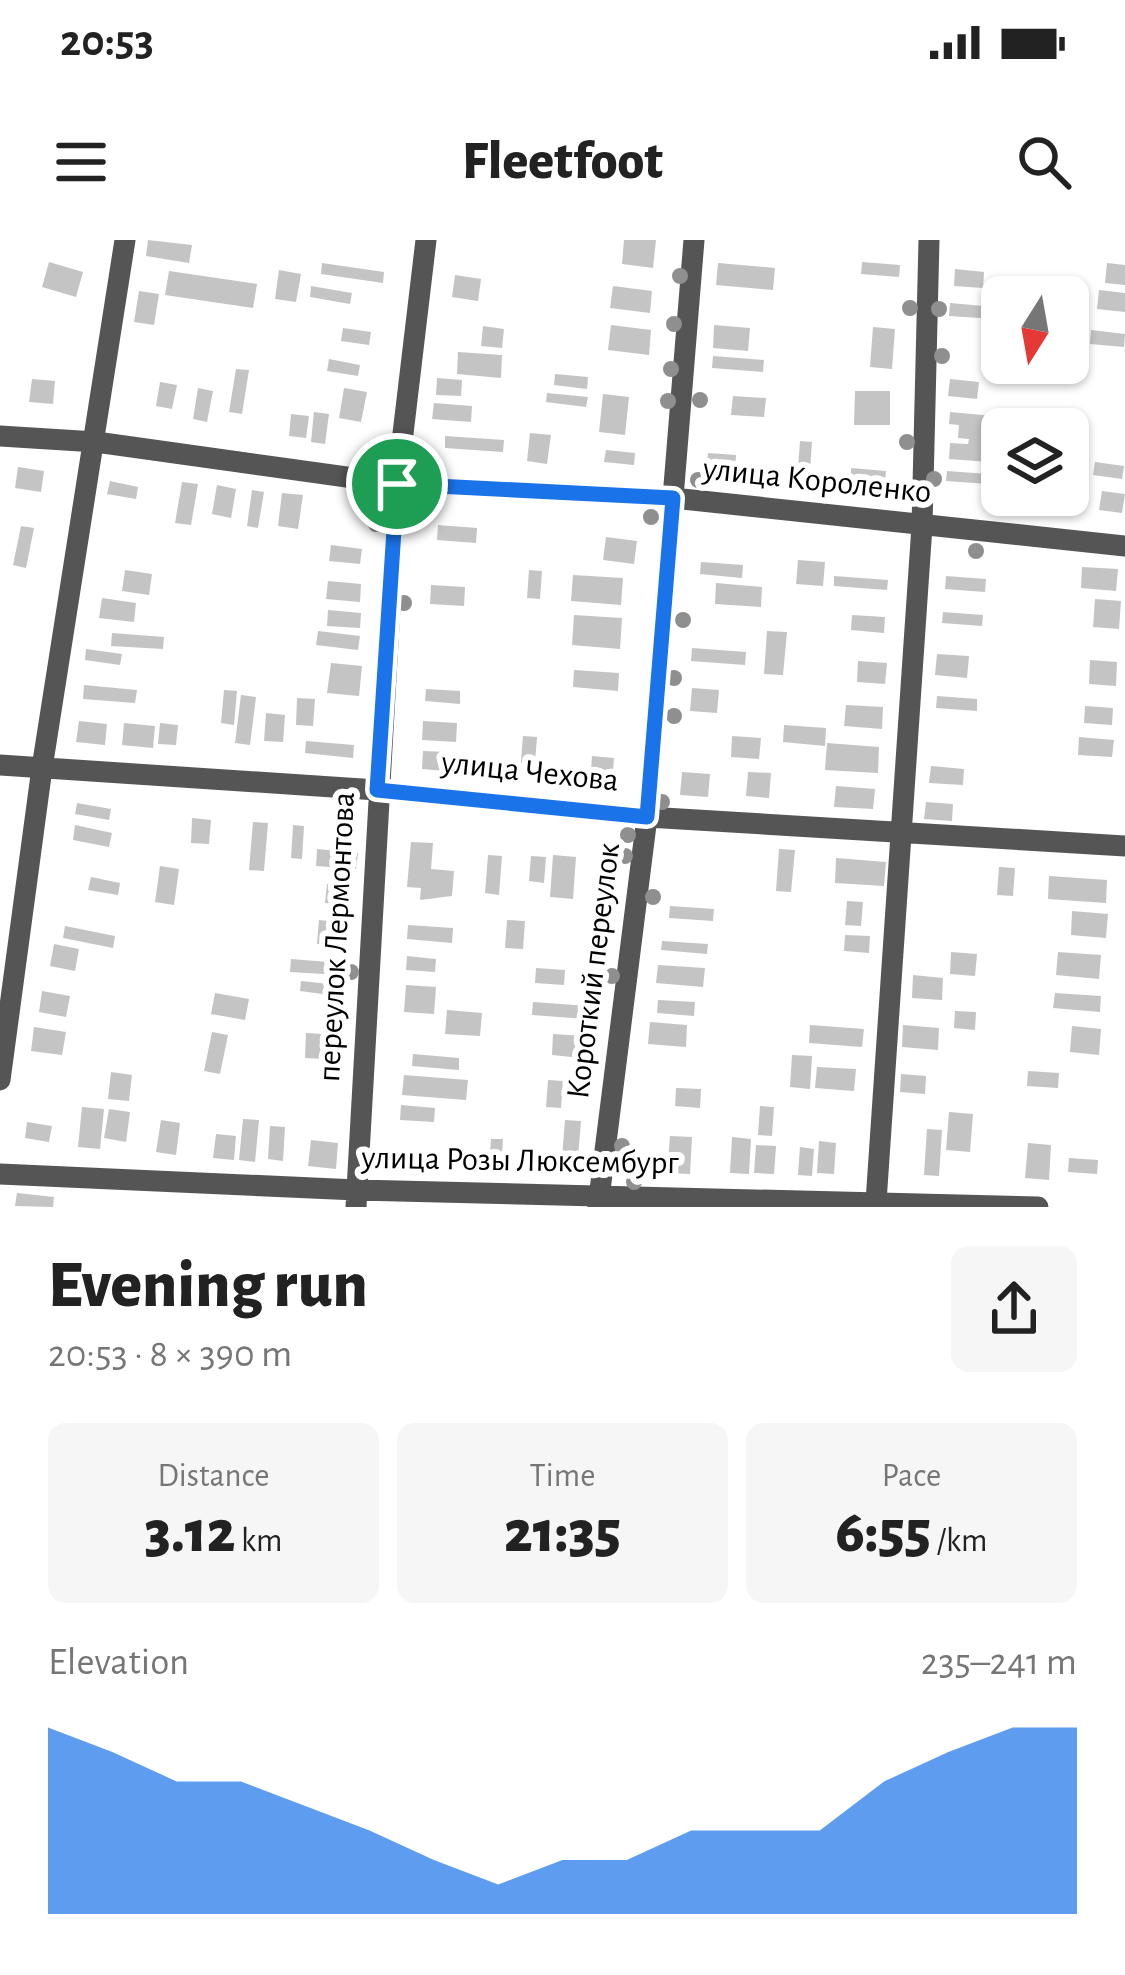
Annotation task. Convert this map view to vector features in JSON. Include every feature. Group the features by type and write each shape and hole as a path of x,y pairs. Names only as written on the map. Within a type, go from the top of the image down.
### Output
{"street":[{"path":"0,1080 125,240"},
{"name":"переулок Лермонтова","path":"356,1198 397,484 425,240"},
{"name":"Короткий переулок","path":"598,1201 647,817 694,240"},
{"path":"876,1202 922,526 929,240"},
{"name":"улица Короленко","path":"0,436 96,442 397,484 673,498 1125,546"},
{"name":"улица Чехова","path":"0,765 377,790 647,817 1125,846"},
{"name":"улица Розы Люксембург","path":"0,1174 356,1198 1038,1207"}],"building":[{"path":"148,240 192,245 189,263 146,256"},
{"path":"624,240 656,240 653,268 622,264"},
{"path":"49,262 83,272 76,297 42,287"},
{"path":"862,262 900,265 899,277 861,274"},
{"path":"322,263 384,272 383,283 321,274"},
{"path":"718,263 775,268 773,290 716,285"},
{"path":"1107,263 1125,265 1125,285 1105,283"},
{"path":"955,269 984,272 981,288 954,286"},
{"path":"279,270 301,274 296,302 275,299"},
{"path":"169,271 257,284 253,308 165,295"},
{"path":"455,275 481,279 478,301 452,297"},
{"path":"311,286 352,293 350,304 310,297"},
{"path":"613,286 652,291 650,313 610,308"},
{"path":"1099,290 1125,293 1125,312 1097,309"},
{"path":"139,291 159,294 154,325 134,322"},
{"path":"950,303 981,306 981,318 949,316"},
{"path":"611,325 651,330 649,355 608,350"},
{"path":"714,325 750,328 748,351 713,348"},
{"path":"483,326 504,329 502,348 481,346"},
{"path":"873,327 895,329 892,369 870,367"},
{"path":"343,328 371,332 369,345 341,341"},
{"path":"1091,330 1125,334 1124,347 1090,344"},
{"path":"458,352 502,355 501,378 457,374"},
{"path":"713,356 764,360 763,372 712,368"},
{"path":"329,359 360,365 358,376 327,371"},
{"path":"236,369 249,370 242,414 229,412"},
{"path":"555,374 588,377 587,389 554,385"},
{"path":"437,378 462,380 461,396 436,395"},
{"path":"32,379 55,381 53,404 29,402"},
{"path":"950,379 979,382 977,399 948,396"},
{"path":"160,382 177,385 172,409 156,406"},
{"path":"198,388 213,391 207,422 193,419"},
{"path":"344,388 367,392 361,422 339,418"},
{"path":"855,391 890,391 890,425 854,425"},
{"path":"547,393 588,397 586,407 546,402"},
{"path":"603,394 629,397 625,435 599,432"},
{"path":"733,396 766,398 764,417 731,415"},
{"path":"434,403 472,406 471,422 432,419"},
{"path":"314,412 329,414 325,444 311,442"},
{"path":"950,412 981,415 981,461 949,459 950,443 968,444 969,439 958,438 959,425 949,424"},
{"path":"291,414 309,416 306,438 289,436"},
{"path":"530,433 551,435 547,464 527,461"},
{"path":"445,436 504,440 503,452 445,448"},
{"path":"800,441 812,442 809,483 797,482"},
{"path":"606,450 635,453 634,465 604,462"},
{"path":"708,453 736,455 735,473 706,471"},
{"path":"1095,462 1124,466 1122,479 1093,475"},
{"path":"18,467 44,471 41,492 15,488"},
{"path":"851,468 886,471 885,483 851,480"},
{"path":"947,471 981,473 981,484 946,481"},
{"path":"110,481 138,487 136,499 107,494"},
{"path":"182,482 198,484 191,525 175,523"},
{"path":"217,485 236,489 231,518 212,514"},
{"path":"252,490 264,492 258,528 247,526"},
{"path":"1102,491 1125,494 1122,513 1099,510"},
{"path":"282,493 303,495 298,529 278,526"},
{"path":"438,525 477,528 476,543 437,540"},
{"path":"21,526 34,528 26,568 13,565"},
{"path":"606,537 637,541 634,564 603,560"},
{"path":"331,545 362,549 360,564 329,561"},
{"path":"798,560 825,562 823,586 796,584"},
{"path":"701,562 743,565 742,578 700,574"},
{"path":"1082,567 1118,569 1116,591 1081,588"},
{"path":"125,570 152,574 149,595 122,591"},
{"path":"529,570 542,571 540,599 527,598"},
{"path":"573,575 623,578 621,605 571,601"},
{"path":"834,576 888,580 887,590 834,586"},
{"path":"946,576 986,579 985,592 945,589"},
{"path":"328,581 361,584 360,602 326,599"},
{"path":"716,583 762,587 761,607 715,604"},
{"path":"431,585 465,587 464,606 430,604"},
{"path":"102,598 136,603 134,622 99,618"},
{"path":"1095,599 1121,601 1119,629 1093,627"},
{"path":"328,610 361,613 360,628 327,626"},
{"path":"943,612 983,615 982,626 942,623"},
{"path":"574,615 622,618 620,649 572,645"},
{"path":"852,615 885,617 884,633 851,630"},
{"path":"318,631 360,636 358,650 316,645"},
{"path":"767,631 787,632 783,675 764,674"},
{"path":"112,633 164,637 163,649 111,646"},
{"path":"692,648 746,652 745,665 691,661"},
{"path":"86,649 122,654 120,665 85,660"},
{"path":"937,654 969,656 967,678 935,675"},
{"path":"1090,660 1117,662 1116,686 1089,684"},
{"path":"858,661 887,663 885,684 857,682"},
{"path":"331,663 362,666 359,696 327,693"},
{"path":"574,670 619,673 618,691 573,687"},
{"path":"84,685 137,690 135,703 83,699"},
{"path":"692,688 719,690 717,713 690,711"},
{"path":"426,689 460,691 460,704 425,701"},
{"path":"224,690 237,691 234,725 221,723"},
{"path":"241,695 256,697 250,745 235,743"},
{"path":"937,696 977,699 977,711 936,708"},
{"path":"297,698 315,699 313,726 296,725"},
{"path":"846,705 883,707 882,729 844,726"},
{"path":"1085,706 1113,708 1112,725 1084,723"},
{"path":"266,713 285,715 283,742 264,741"},
{"path":"79,721 107,724 105,745 76,742"},
{"path":"423,721 457,723 456,742 422,740"},
{"path":"124,723 155,726 153,748 122,745"},
{"path":"160,723 178,725 176,745 158,744"},
{"path":"784,725 826,728 825,746 783,742"},
{"path":"523,736 537,737 534,775 520,774"},
{"path":"732,736 761,738 759,759 731,757"},
{"path":"1079,737 1114,740 1112,757 1078,755"},
{"path":"306,741 354,745 353,758 305,753"},
{"path":"827,743 879,747 878,773 825,770"},
{"path":"423,751 447,752 445,771 422,769"},
{"path":"592,756 614,758 612,785 590,783"},
{"path":"931,766 964,769 963,785 929,783"},
{"path":"682,772 710,774 708,797 680,795"},
{"path":"748,772 771,773 769,798 746,796"},
{"path":"836,786 875,789 873,809 834,807"},
{"path":"926,802 953,804 952,821 924,819"},
{"path":"77,803 111,809 109,820 75,814"},
{"path":"192,818 211,820 209,844 191,843"},
{"path":"253,822 268,823 264,871 249,870"},
{"path":"75,825 112,833 109,847 73,840"},
{"path":"293,825 304,826 302,859 291,858"},
{"path":"411,842 433,843 431,869 454,871 452,896 420,900 421,888 407,887"},
{"path":"317,849 358,853 356,869 316,866"},
{"path":"779,849 795,850 791,892 776,891"},
{"path":"488,855 502,856 499,895 485,893"},
{"path":"553,855 576,857 573,899 550,897"},
{"path":"531,856 546,857 544,883 529,881"},
{"path":"836,858 886,862 884,886 835,883"},
{"path":"160,866 179,869 174,905 155,902"},
{"path":"999,867 1015,868 1013,896 997,895"},
{"path":"1049,876 1107,880 1106,903 1048,899"},
{"path":"91,877 120,883 118,895 88,890"},
{"path":"327,884 353,886 351,905 325,903"},
{"path":"847,901 863,902 861,926 845,925"},
{"path":"670,906 714,909 713,921 669,918"},
{"path":"1072,911 1108,914 1106,938 1071,935"},
{"path":"319,920 347,923 345,947 317,944"},
{"path":"507,920 525,921 523,949 505,948"},
{"path":"408,925 453,928 452,943 407,939"},
{"path":"65,926 115,936 113,948 63,938"},
{"path":"845,935 870,936 869,953 844,951"},
{"path":"662,941 708,944 707,954 661,950"},
{"path":"54,944 79,949 75,971 50,966"},
{"path":"951,952 977,954 975,976 950,974"},
{"path":"1058,952 1101,955 1099,979 1056,975"},
{"path":"407,956 436,959 435,972 406,970"},
{"path":"291,959 341,963 341,975 290,972"},
{"path":"658,965 705,968 703,987 656,983"},
{"path":"536,968 565,970 564,985 535,983"},
{"path":"913,975 943,978 942,1000 912,998"},
{"path":"301,981 347,986 345,997 300,991"},
{"path":"406,985 436,987 434,1014 404,1012"},
{"path":"42,991 70,996 66,1017 39,1012"},
{"path":"215,993 249,999 245,1020 211,1014"},
{"path":"1055,993 1101,996 1100,1012 1053,1008"},
{"path":"658,1000 695,1002 694,1016 657,1013"},
{"path":"533,1002 588,1006 586,1019 532,1015"},
{"path":"447,1010 482,1013 480,1036 445,1034"},
{"path":"955,1011 976,1012 975,1030 954,1028"},
{"path":"650,1022 687,1025 686,1047 648,1044"},
{"path":"810,1025 864,1029 862,1047 809,1043"},
{"path":"903,1025 939,1028 938,1050 902,1047"},
{"path":"1072,1026 1101,1029 1099,1055 1070,1052"},
{"path":"34,1027 66,1032 62,1055 31,1051"},
{"path":"212,1032 228,1035 220,1074 204,1071"},
{"path":"306,1033 342,1035 340,1060 305,1058"},
{"path":"553,1034 584,1036 582,1058 552,1055"},
{"path":"413,1054 459,1058 459,1070 412,1066"},
{"path":"792,1055 812,1056 810,1089 790,1087"},
{"path":"817,1067 856,1069 854,1091 815,1088"},
{"path":"1028,1071 1059,1073 1058,1088 1027,1086"},
{"path":"111,1072 132,1075 129,1101 108,1099"},
{"path":"901,1074 926,1076 925,1094 900,1092"},
{"path":"404,1075 468,1080 466,1100 402,1095"},
{"path":"548,1080 563,1081 561,1108 546,1107"},
{"path":"676,1088 701,1089 700,1108 675,1106"},
{"path":"401,1105 435,1108 434,1122 400,1120"},
{"path":"760,1106 774,1107 772,1136 758,1135"},
{"path":"82,1107 104,1109 100,1149 78,1147"},
{"path":"109,1109 130,1112 126,1142 104,1138"},
{"path":"949,1112 973,1114 970,1152 946,1150"},
{"path":"243,1119 259,1120 255,1162 239,1160"},
{"path":"161,1120 180,1123 176,1155 156,1152"},
{"path":"565,1120 581,1121 577,1170 561,1169"},
{"path":"27,1122 52,1126 49,1142 25,1138"},
{"path":"270,1126 285,1127 283,1161 268,1159"},
{"path":"927,1129 942,1130 939,1176 924,1175"},
{"path":"216,1134 236,1136 234,1160 213,1158"},
{"path":"670,1136 692,1137 690,1174 667,1173"},
{"path":"732,1137 751,1139 749,1174 730,1173"},
{"path":"491,1139 503,1139 501,1170 489,1169"},
{"path":"311,1140 338,1143 336,1169 308,1166"},
{"path":"819,1141 836,1143 834,1174 817,1173"},
{"path":"1028,1143 1051,1145 1049,1180 1025,1178"},
{"path":"756,1145 776,1146 774,1174 754,1173"},
{"path":"800,1147 814,1149 812,1176 798,1175"},
{"path":"396,1152 421,1154 420,1175 394,1173"},
{"path":"1069,1158 1098,1160 1097,1174 1068,1172"},
{"path":"17,1193 54,1197 53,1207 15,1206"}],"route":[{"path":"397,484 673,498 647,817 377,790 397,484"}]}
